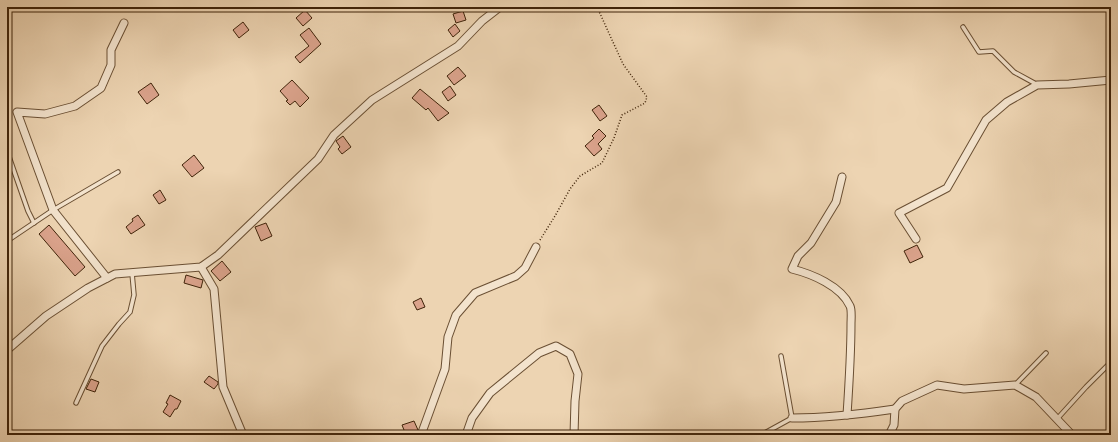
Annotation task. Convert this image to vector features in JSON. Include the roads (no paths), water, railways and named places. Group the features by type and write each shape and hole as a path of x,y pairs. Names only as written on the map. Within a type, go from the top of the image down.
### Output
{"street":[{"path":"7,350 46,316 88,288 115,274 201,268 218,255 318,159 334,135 372,100 458,46 482,21 500,7"},
{"path":"106,278 53,210 17,112 45,114 75,106 100,88 111,65 111,50 124,23"},
{"path":"916,239 898,213 947,188 986,120 1007,102 1037,85 1111,80"},
{"path":"842,177 836,202 811,243 798,256 792,269 829,283 842,294 850,306 851,347 847,415"},
{"path":"421,435 445,369 448,337 456,315 475,293 516,276 525,268 536,247"},
{"path":"201,268 214,289 223,387 243,435"},
{"path":"466,435 472,418 490,393 539,353 556,346 570,354 578,374 574,401 574,435"},
{"path":"792,418 819,418 895,408 902,401 937,385 964,389 1015,385 1036,397 1072,435"},
{"path":"889,435 894,425 895,408"}],"lane":[{"path":"963,27 979,52 993,51 1014,72 1037,85"},
{"path":"7,151 28,211 34,223"},
{"path":"7,241 53,210 118,172"},
{"path":"76,403 102,346 130,312 134,294 132,273"},
{"path":"1015,385 1046,353"},
{"path":"761,435 792,418 789,410 782,356"},
{"path":"1057,420 1111,362"}]}
